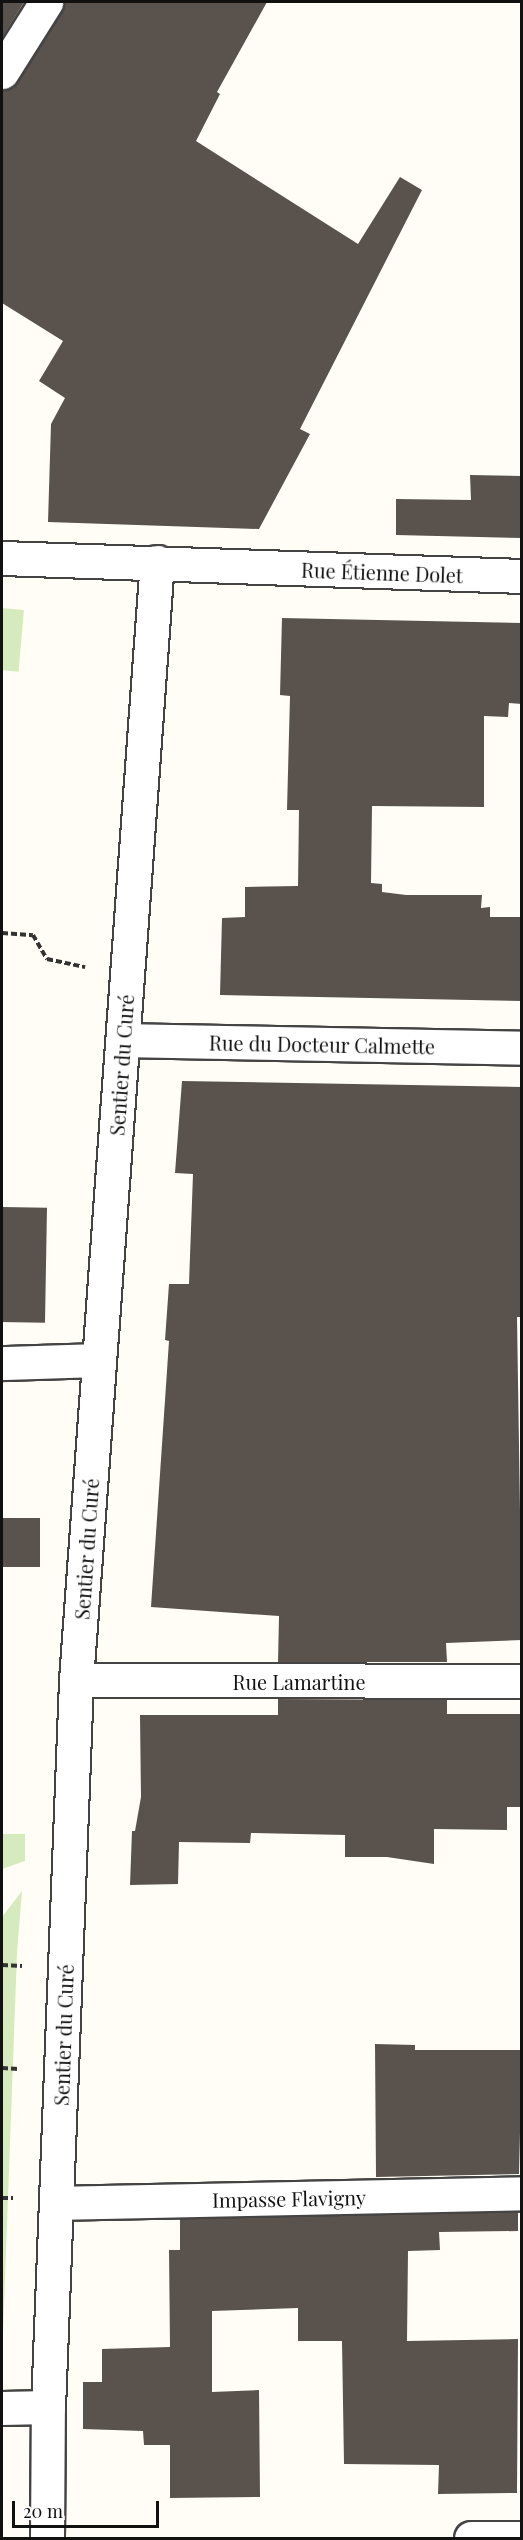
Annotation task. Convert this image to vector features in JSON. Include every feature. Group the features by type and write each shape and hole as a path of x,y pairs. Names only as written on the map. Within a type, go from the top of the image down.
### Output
{"street":[{"path":"2,72 46,2"},
{"name":"Rue Étienne Dolet","path":"2,558 522,576"},
{"name":"Sentier du Curé","path":"47,2538 48,2407 76,1680 157,562"},
{"name":"Rue du Docteur Calmette","path":"123,1040 522,1048"},
{"path":"2,1363 98,1360"},
{"name":"Rue Lamartine","path":"76,1680 522,1681"},
{"name":"Impasse Flavigny","path":"57,2203 522,2193"},
{"path":"2,2408 48,2407"},
{"path":"471,2538 522,2538"}],"path":[{"path":"2,933 33,935 47,959 70,964"},
{"path":"2,1965 25,1966"},
{"path":"2,2068 21,2069"},
{"path":"2,2198 15,2198"}],"green space":[{"path":"2,608 24,610 19,672 2,670"},
{"path":"2,1834 25,1834 25,1861 2,1869"},
{"path":"22,1891 17,1953 2,2360 2,1917"}],"building":[{"path":"2,2 24,2 2,38"},
{"path":"65,2 267,2 217,92 220,94 196,141 358,244 400,177 422,190 300,429 310,434 259,529 48,522 51,424 65,398 39,381 63,341 2,303 2,91 18,82"},
{"path":"470,475 522,476 522,538 396,535 396,499 471,500"},
{"path":"282,618 522,623 522,704 509,703 508,717 484,716 484,807 372,806 371,883 382,884 382,892 406,895 482,895 481,908 490,907 490,917 522,917 522,1001 220,995 222,918 245,917 245,887 298,886 299,810 287,810 290,696 280,695"},
{"path":"182,1081 522,1087 522,1317 517,1317 522,1640 446,1643 447,1662 278,1662 279,1616 151,1607 169,1341 165,1340 169,1284 189,1284 193,1174 175,1173"},
{"path":"2,1207 47,1208 45,1323 2,1322"},
{"path":"2,1518 40,1518 40,1567 2,1567"},
{"path":"278,1699 447,1700 447,1714 522,1714 522,1807 507,1807 507,1830 434,1829 434,1864 387,1857 345,1857 345,1835 251,1833 250,1843 179,1842 178,1884 130,1885 132,1831 135,1831 141,1797 140,1715 278,1715"},
{"path":"375,2044 415,2045 415,2050 522,2050 519,2174 376,2177"},
{"path":"518,2212 518,2231 439,2232 440,2250 408,2251 407,2341 518,2339 517,2493 438,2494 439,2465 344,2464 342,2341 298,2341 298,2308 212,2311 212,2392 259,2390 260,2497 170,2498 170,2445 144,2445 143,2431 83,2429 83,2382 102,2382 102,2349 170,2347 169,2250 180,2250 180,2219"}]}
